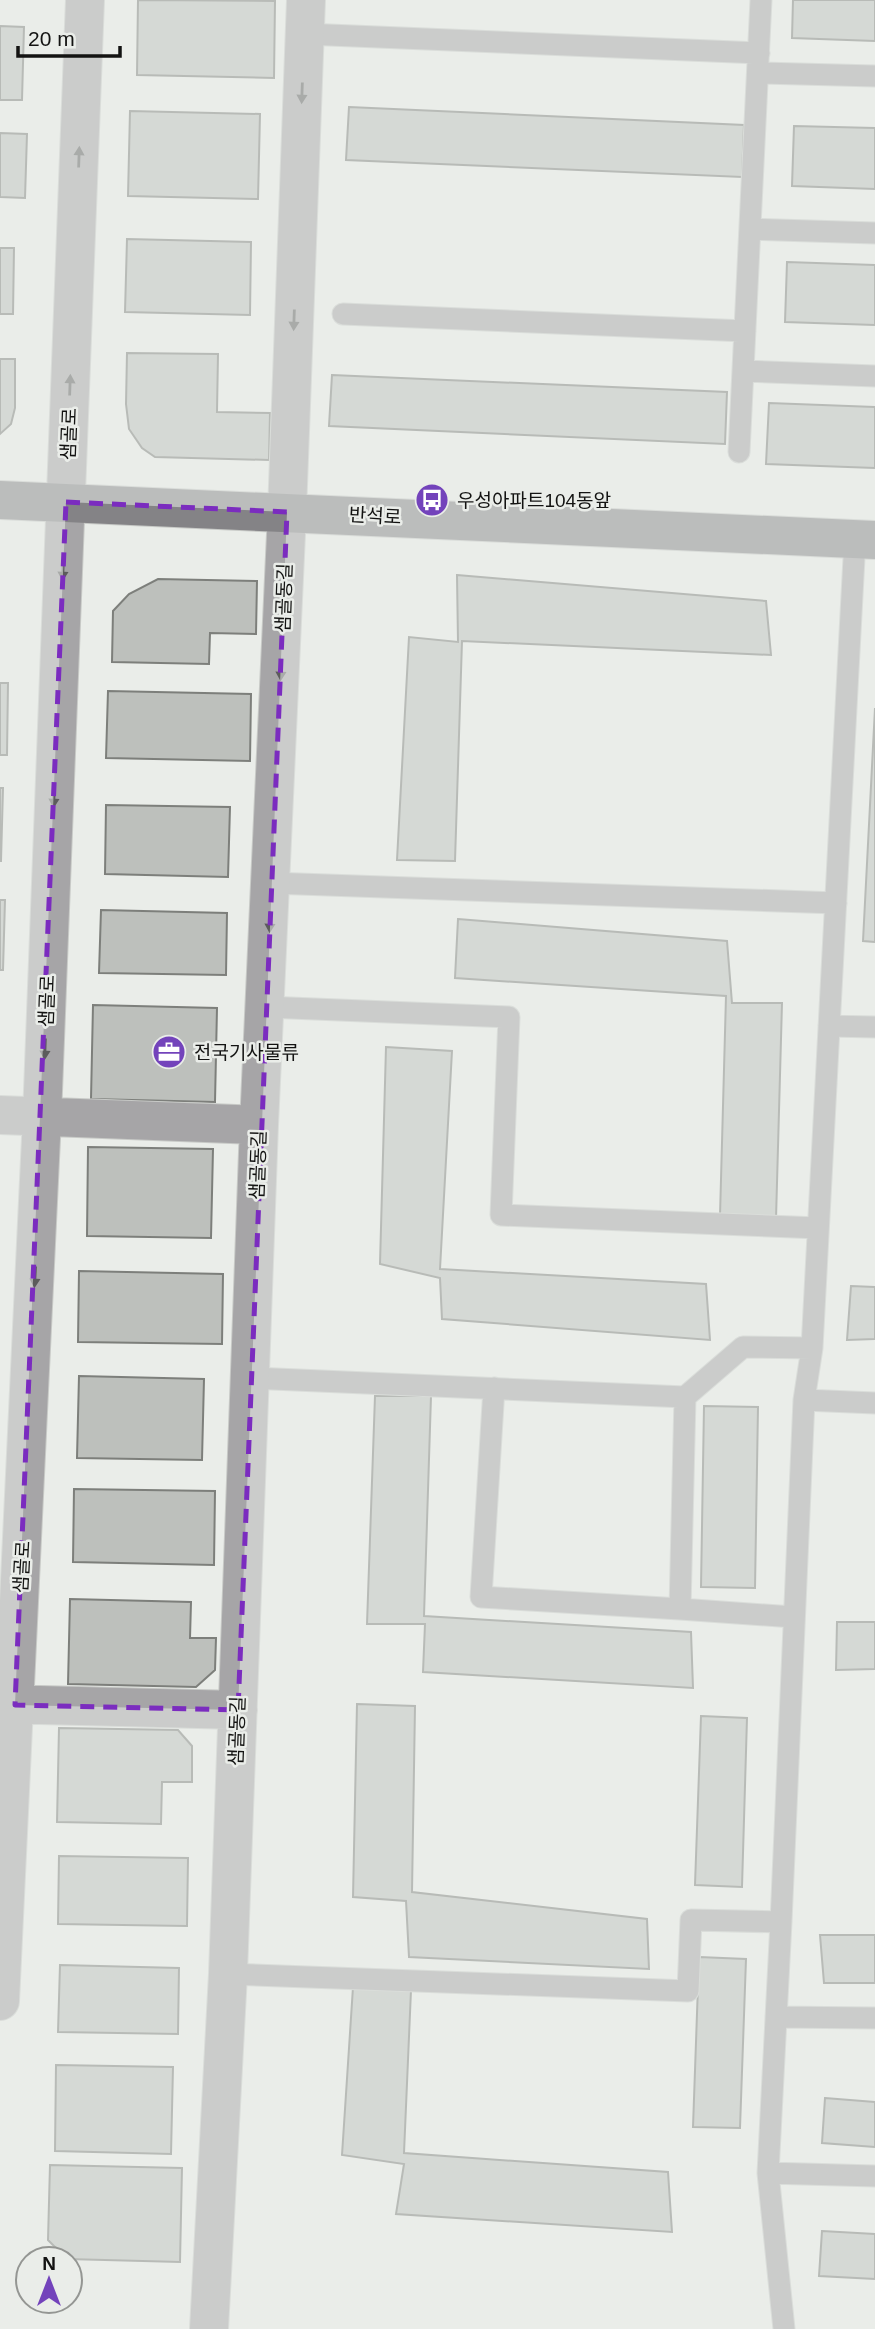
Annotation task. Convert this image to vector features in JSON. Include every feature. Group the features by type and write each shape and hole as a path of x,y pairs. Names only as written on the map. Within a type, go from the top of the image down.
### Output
{"street":[{"name":"샘골로","path":"0,2001 8,1705 42,1117 85,0"},
{"name":"샘골동길","path":"209,2329 228,1974 305,17"},
{"name":"반석로","path":"0,500 865,540"},
{"path":"0,1115 260,1125"},
{"path":"8,1705 238,1710"}],"lane":[{"path":"739,452 761,0"},
{"path":"305,17 875,76"},
{"path":"750,229 875,233"},
{"path":"343,314 745,331"},
{"path":"743,371 875,376"},
{"path":"784,2329 768,2173 793,1616 804,1400 812,1348 836,903 865,540"},
{"path":"271,883 836,903"},
{"path":"266,1007 509,1017 501,1215 818,1228"},
{"path":"829,1026 875,1027"},
{"path":"251,1378 685,1397 743,1347 812,1348"},
{"path":"494,1388 481,1597 793,1616"},
{"path":"680,1609 685,1397"},
{"path":"804,1400 875,1403"},
{"path":"228,1974 688,1991 691,1920 781,1922"},
{"path":"776,2017 875,2018"},
{"path":"768,2173 875,2176"}],"highlighted area":[{"path":"66,502 287,512 238,1710 15,1705"}],"building":[{"path":"138,0 275,1 274,78 137,75"},
{"path":"793,0 875,0 875,41 792,38"},
{"path":"0,26 24,27 22,100 0,100"},
{"path":"349,107 744,125 742,177 346,160"},
{"path":"130,111 260,114 258,199 128,196"},
{"path":"794,126 875,128 875,189 792,186"},
{"path":"0,133 27,134 25,198 0,197"},
{"path":"127,239 251,242 250,315 125,312"},
{"path":"0,248 14,248 13,314 0,314"},
{"path":"787,262 875,265 875,325 785,322"},
{"path":"127,353 218,354 217,412 270,413 269,460 155,457 142,448 129,429 126,404"},
{"path":"0,359 15,359 15,408 11,424 0,434"},
{"path":"332,375 727,392 725,444 329,426"},
{"path":"769,403 875,407 875,468 766,464"},
{"path":"457,575 766,601 771,655 462,641 455,861 397,860 409,637 458,642"},
{"path":"158,579 257,581 256,634 210,633 209,664 112,662 113,611 129,594"},
{"path":"0,683 8,683 7,755 0,755"},
{"path":"108,691 251,694 250,761 106,758"},
{"path":"875,708 875,942 863,941"},
{"path":"0,788 3,788 1,861 0,861"},
{"path":"106,805 230,807 228,877 105,874"},
{"path":"0,900 5,900 3,970 0,970"},
{"path":"101,910 227,913 226,975 99,973"},
{"path":"458,919 727,941 732,1003 782,1003 776,1219 720,1216 726,996 455,978"},
{"path":"93,1005 217,1008 215,1102 91,1099"},
{"path":"386,1047 452,1051 440,1269 706,1284 710,1340 442,1319 440,1278 380,1264"},
{"path":"88,1147 213,1149 211,1238 87,1236"},
{"path":"79,1271 223,1274 222,1344 78,1342"},
{"path":"851,1286 875,1287 875,1339 847,1340"},
{"path":"79,1376 204,1379 202,1460 77,1458"},
{"path":"375,1396 431,1396 424,1616 691,1632 693,1688 423,1672 425,1624 367,1624"},
{"path":"704,1406 758,1407 755,1588 701,1587"},
{"path":"74,1489 215,1491 214,1565 73,1562"},
{"path":"70,1599 191,1602 190,1638 216,1638 215,1670 196,1687 68,1684"},
{"path":"837,1622 875,1622 875,1669 836,1670"},
{"path":"357,1704 415,1706 412,1892 647,1919 649,1969 409,1957 406,1901 353,1897"},
{"path":"701,1716 747,1718 742,1887 695,1885"},
{"path":"59,1728 178,1730 192,1746 192,1782 162,1782 161,1824 57,1822"},
{"path":"59,1856 188,1858 187,1926 58,1924"},
{"path":"820,1935 875,1935 875,1983 824,1983"},
{"path":"699,1957 746,1959 740,2128 693,2127"},
{"path":"60,1965 179,1968 178,2034 58,2032"},
{"path":"353,1987 411,1990 404,2153 668,2172 672,2232 396,2214 404,2164 342,2155"},
{"path":"56,2065 173,2067 171,2154 55,2151"},
{"path":"825,2098 875,2102 875,2147 822,2143"},
{"path":"50,2165 182,2168 180,2262 84,2259 84,2245 53,2245 48,2240"},
{"path":"822,2231 875,2234 875,2279 819,2276"}],"place":[{"name":"우성아파트104동앞","path":"432,500"},
{"name":"전국기사물류","path":"169,1052"}]}
